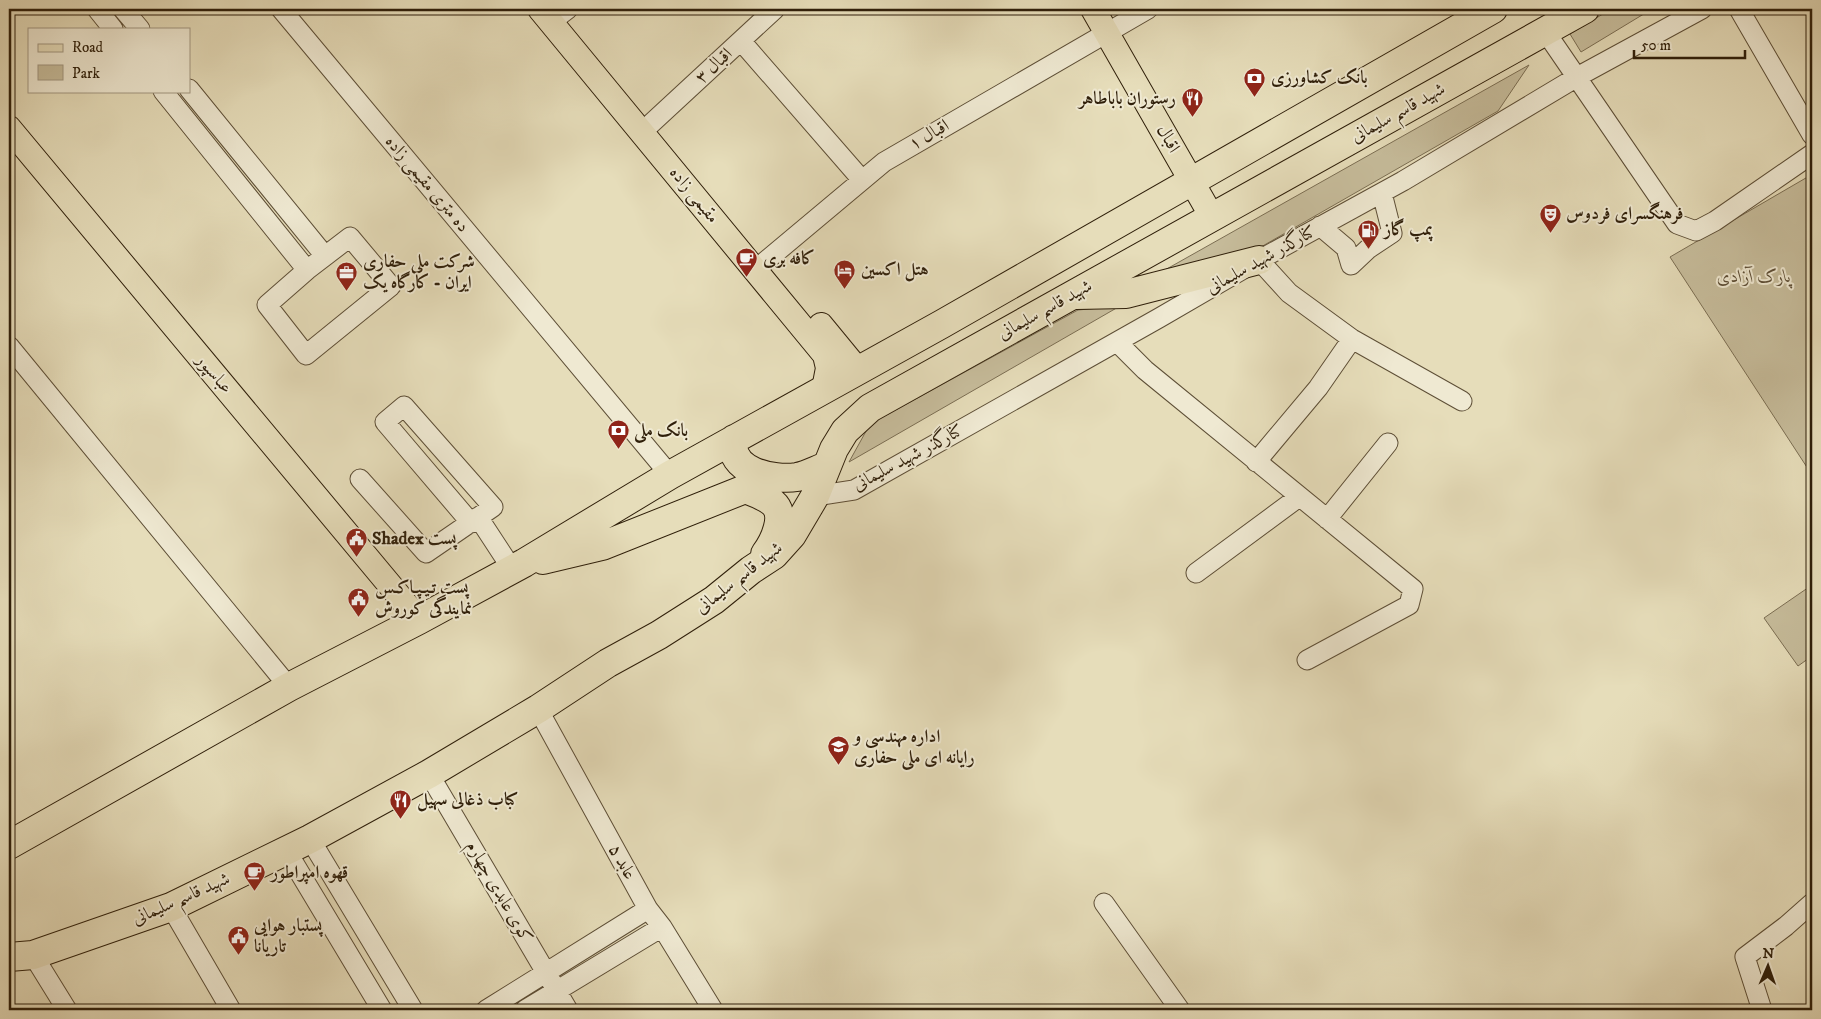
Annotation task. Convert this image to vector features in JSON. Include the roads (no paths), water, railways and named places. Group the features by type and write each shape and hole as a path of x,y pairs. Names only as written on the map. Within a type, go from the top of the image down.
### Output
{"highway":[{"path":"9,844 289,687 518,566 670,475 1493,9"},
{"name":"شهید قاسم سلیمانی","path":"21,956 171,908 298,844 430,774 538,709 608,663 659,635 714,600 751,570 774,555 792,535 815,496 834,449 845,431 870,408 1585,9"},
{"path":"1072,295 1126,294 1258,260"},
{"path":"734,439 732,447 738,461 760,474 773,477 798,477 827,466"},
{"path":"518,566 602,546 745,489 761,495 775,504 779,515 778,528 769,548 751,570"}],"main road":[{"name":"اقبال","path":"1093,9 1212,217"},
{"path":"556,12 648,128 761,265 858,370"},
{"name":"عباسپور","path":"9,128 419,620"},
{"path":"761,265 825,355 828,368 824,389"}],"street":[{"path":"97,9 112,28"},
{"path":"123,9 139,28"},
{"name":"اقبال ۳","path":"648,128 775,9"},
{"name":"اقبال ۱","path":"761,265 884,162 1148,9"},
{"name":"کنارگذر شهید سلیمانی","path":"815,496 854,490 1117,342 1258,260 1382,193 1576,77 1702,9"},
{"path":"1739,9 1812,132"},
{"name":"ده متری مقیمی زاده","path":"290,12 670,475"},
{"path":"1545,31 1677,224 1696,230 1715,221 1812,154"},
{"path":"741,41 862,180"},
{"path":"190,90 325,256"},
{"path":"164,92 306,270"},
{"path":"1320,226 1346,248 1351,265 1368,249 1392,232 1382,193"},
{"path":"350,237 391,286 306,355 267,305 306,270 350,237"},
{"path":"1258,260 1289,293 1352,340 1462,401"},
{"path":"1256,462 1318,388 1352,340"},
{"path":"1117,342 1145,370 1413,589 1409,605 1307,660"},
{"path":"9,346 289,687"},
{"path":"360,480 426,553 474,520 493,507 404,406 385,422 474,520 518,566"},
{"path":"1327,519 1388,443"},
{"path":"1196,573 1299,497"},
{"name":"عابد ۵","path":"538,709 648,908 662,927 713,1010"},
{"name":"کوی عابدی چهارم","path":"430,774 568,1010"},
{"path":"298,844 382,1010"},
{"path":"298,844 413,1010"},
{"path":"1104,903 1180,1010"},
{"path":"1762,1010 1745,957 1786,926 1812,903"},
{"path":"171,908 232,1010"},
{"path":"486,1010 648,908"},
{"path":"525,1010 662,927"},
{"path":"21,956 67,1010"}],"place":[{"name":"بانک کشاورزی","path":"1255,97"},
{"name":"رستوران باباطاهر","path":"1192,118"},
{"name":"فرهنگسرای فردوس","path":"1550,233"},
{"name":"پمپ گاز","path":"1368,249"},
{"name":"کافه بری","path":"747,278"},
{"name":"هتل اکسین","path":"845,289"},
{"name":"شرکت ملی حفاری ایران - کارگاه یک","path":"347,291"},
{"name":"بانک ملی","path":"618,450"},
{"name":"Shadex پست","path":"356,558"},
{"name":"پست تـیـپـاکـس نمایندگی کوروش","path":"359,617"},
{"name":"اداره مهندسی و رایانه ای ملی حفاری","path":"838,766"},
{"name":"کباب ذغالی سهیل","path":"401,819"},
{"name":"قهوه امپراطور","path":"255,892"},
{"name":"پستبار هوایی تاریانا","path":"238,955"}],"park label":[{"name":"پارک آزادی","path":"1754,277"}]}
